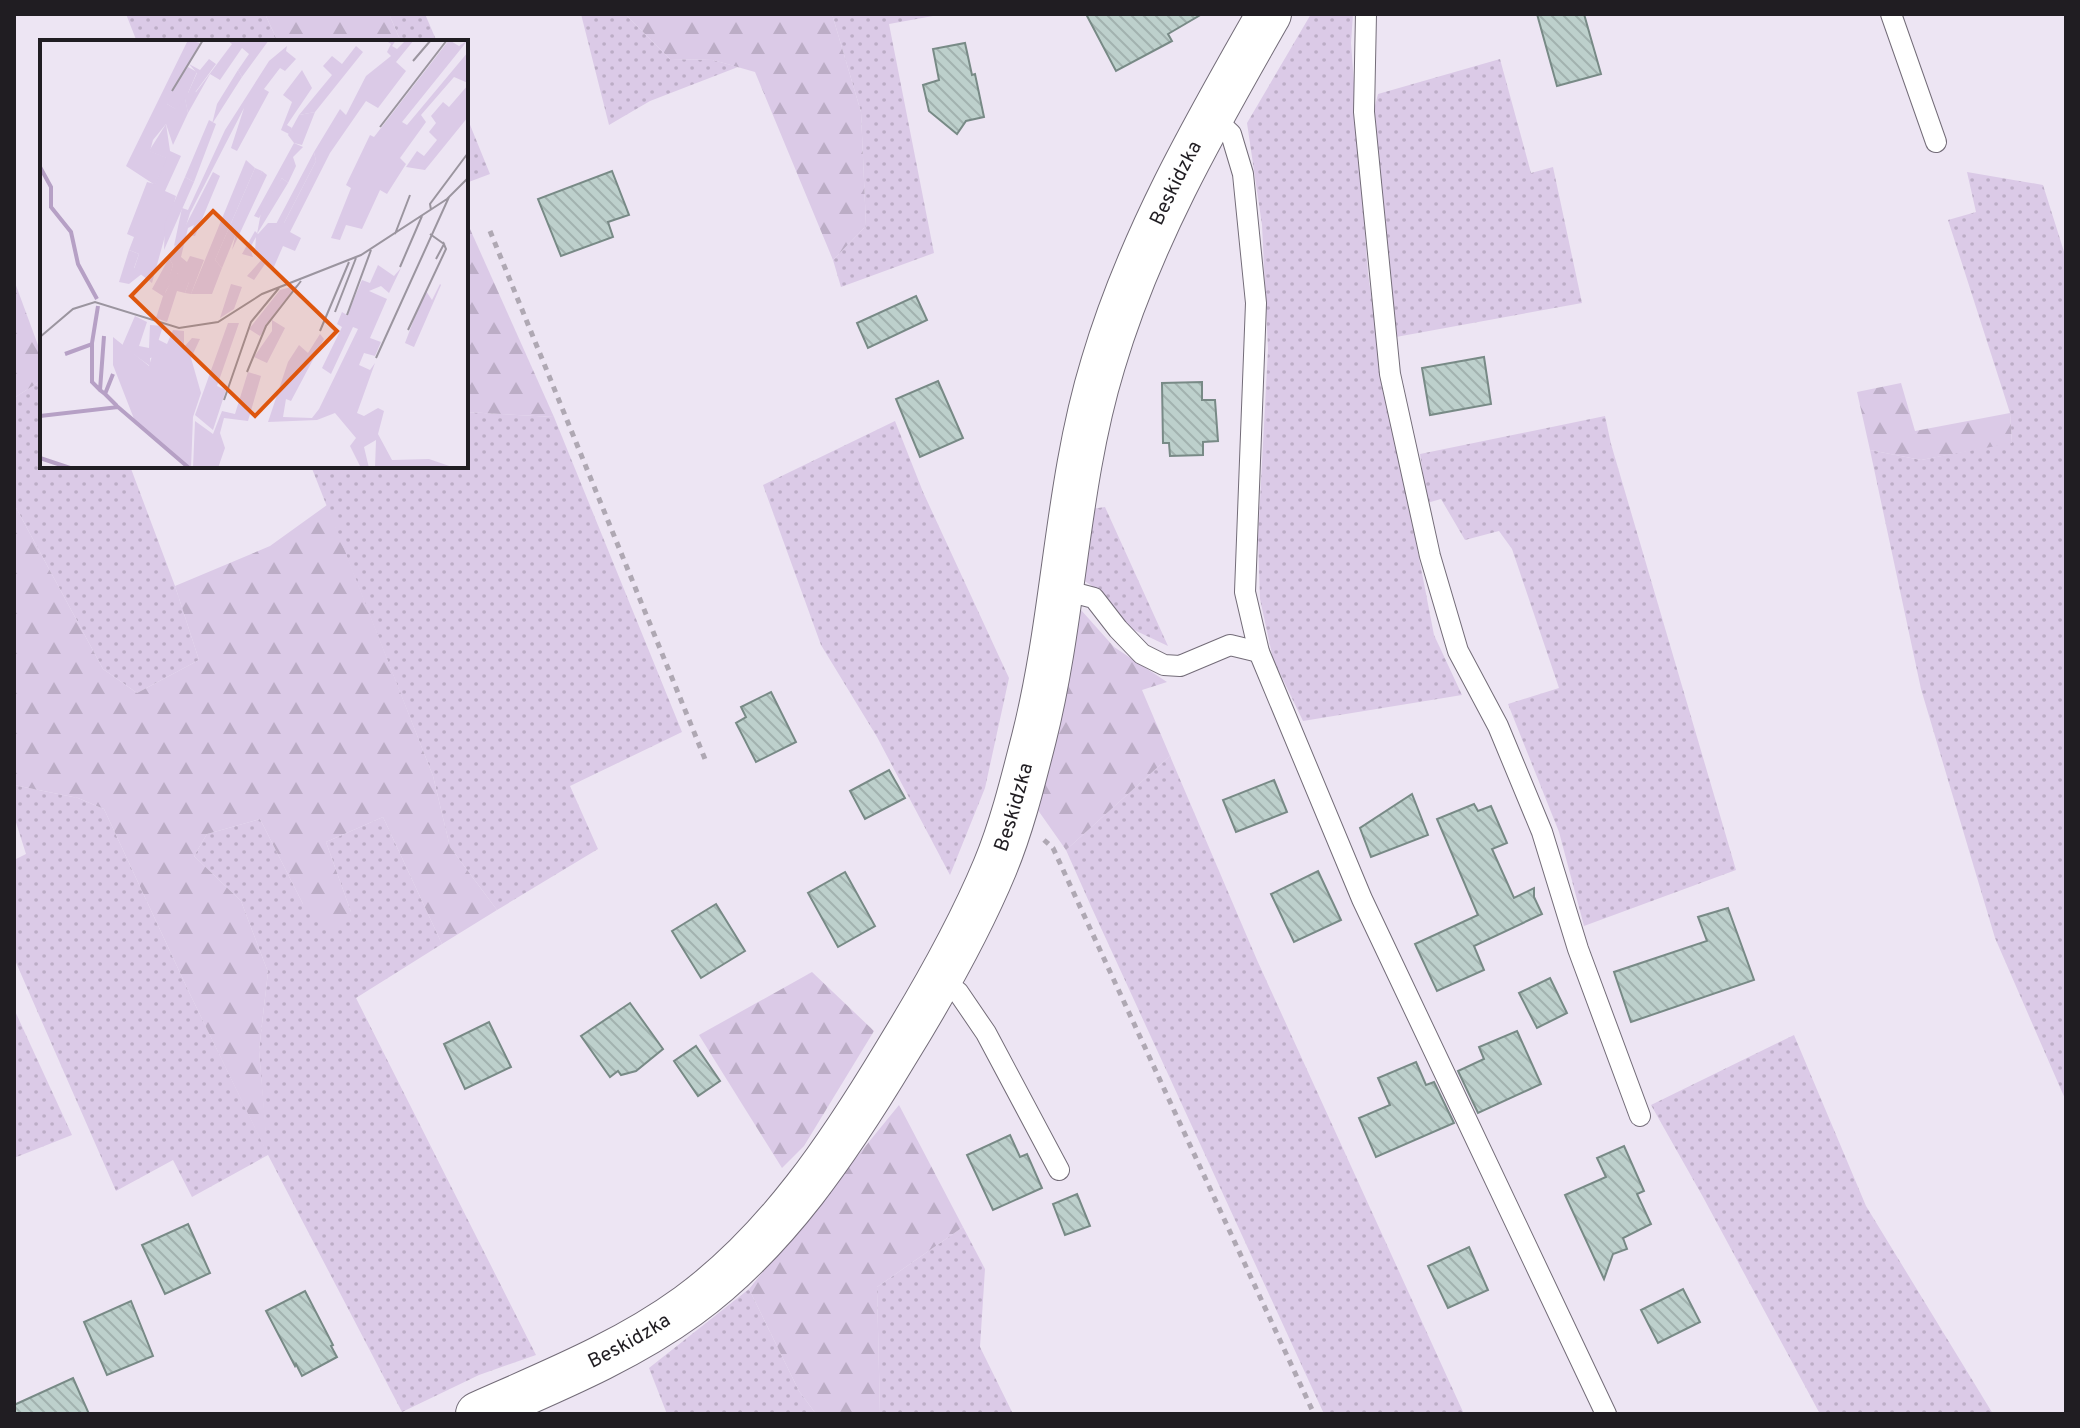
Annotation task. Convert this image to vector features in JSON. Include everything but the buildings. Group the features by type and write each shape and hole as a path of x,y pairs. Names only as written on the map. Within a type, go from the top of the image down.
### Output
{"street":[{"name":"Beskidzka","path":"478,1414 633,1341 688,1306 743,1261 775,1226 841,1140 867,1102 939,979 997,863 1035,734 1086,431 1120,308 1153,228 1269,14"}],"lane":[{"path":"1366,14 1364,112 1390,374 1430,556 1458,651 1498,726 1542,832 1578,949 1640,1116"},
{"path":"1891,14 1936,142"},
{"path":"1212,116 1231,134 1243,174 1256,303 1245,592 1259,652 1362,899 1606,1414"},
{"path":"1060,589 1094,598 1142,654 1164,665 1180,666 1230,645 1259,652"},
{"path":"939,979 958,992 986,1033 1059,1170"}],"path":[{"path":"490,231 707,764"},
{"path":"1013,812 1053,848 1314,1414"}],"green space":[{"path":"126,14 265,14 277,40 136,40"},
{"path":"265,14 389,14 400,40 277,40"},
{"path":"389,14 425,14 436,40 400,40"},
{"path":"581,14 625,14 670,59 713,60 738,67 650,101 609,125"},
{"path":"625,14 832,14 861,112 866,226 833,260 755,72 713,60 670,59"},
{"path":"832,14 944,14 889,24 934,253 841,287 833,260 866,226 861,112"},
{"path":"1311,14 1353,14 1351,43 1368,274 1382,367 1434,635 1462,695 1303,721 1273,659 1260,599 1258,538 1268,349 1262,225 1247,123"},
{"path":"1500,59 1531,173 1553,167 1582,303 1396,337 1374,110 1378,94"},
{"path":"468,120 490,174 468,182"},
{"path":"1967,172 2043,185 2066,258 2066,1101 1995,938 1921,689 1870,450 1921,460 2012,442 2010,413 1948,220 1976,212"},
{"path":"468,224 554,417 468,412"},
{"path":"14,280 40,351 40,381 14,398"},
{"path":"40,381 40,468 131,468 199,660 137,693 103,669 14,504 14,398"},
{"path":"1901,383 1915,431 2010,413 2012,443 1921,460 1870,450 1857,392"},
{"path":"468,412 554,417 682,732 570,786 598,849 497,910 450,847 433,776 312,468 468,468"},
{"path":"1605,416 1736,870 1584,926 1559,832 1508,704 1559,688 1512,549 1499,531 1465,540 1441,499 1427,503 1420,454"},
{"path":"895,421 923,492 1009,678 985,788 950,875 877,737 821,645 763,485"},
{"path":"14,504 103,669 137,693 199,660 175,586 270,546 327,505 433,776 450,847 497,910 442,944 383,817 326,842 351,912 329,933 303,904 260,819 207,834 194,856 241,901 268,972 259,1050 268,1155 104,809 78,798 14,785"},
{"path":"1105,507 1168,646 1130,628 1103,593 1083,580 1091,509"},
{"path":"1081,610 1114,647 1167,682 1142,690 1170,756 1066,850 1035,806 1071,634"},
{"path":"1170,756 1257,960 1464,1414 1324,1414 1090,904 1066,850"},
{"path":"14,785 78,798 104,809 267,1152 259,1050 268,972 241,901 194,856 207,834 260,819 303,904 351,912 326,842 383,817 442,944 356,998 536,1355 479,1375 402,1412 268,1155 192,1197 173,1160 116,1191 14,958 14,860 26,854 14,816"},
{"path":"812,972 874,1031 804,1146 782,1168 699,1035"},
{"path":"14,1009 72,1135 14,1158"},
{"path":"1794,1035 1866,1206 1993,1414 1820,1414 1651,1105"},
{"path":"899,1105 963,1227 877,1287 880,1414 816,1414 799,1391 749,1289"},
{"path":"963,1227 985,1269 980,1347 1013,1414 880,1414 877,1287"},
{"path":"749,1289 799,1391 816,1414 667,1414 649,1368"}]}
